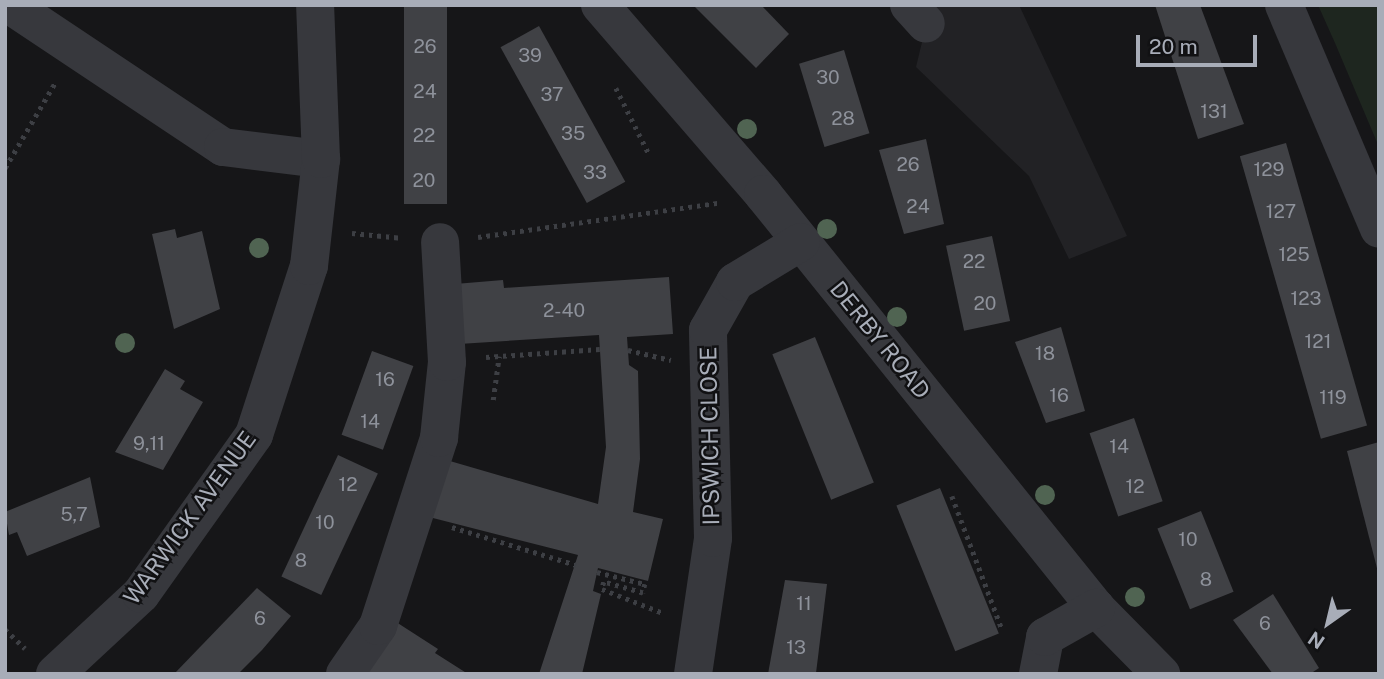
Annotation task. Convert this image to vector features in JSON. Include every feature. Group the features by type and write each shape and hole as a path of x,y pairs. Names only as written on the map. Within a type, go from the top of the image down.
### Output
{"street":[{"path":"10,5 223,147 321,159"},
{"name":"WARWICK AVENUE","path":"55,674 141,594 254,435 309,266 321,159 315,5"},
{"name":"DERBY ROAD","path":"600,5 763,194 1097,608 1161,674"},
{"path":"1284,5 1379,229"},
{"path":"345,674 378,626 439,438 447,362 440,242"},
{"name":"IPSWICH CLOSE","path":"693,674 713,538 708,330 735,282 802,242"},
{"path":"1038,674 1045,637 1097,608"}],"path":[{"path":"5,168 74,50"},
{"path":"313,229 440,242 628,220 763,194"},
{"path":"447,362 600,349"},
{"path":"493,400 499,356"},
{"path":"415,515 576,565"},
{"path":"597,572 645,584 643,593 604,582 603,589 700,628"}],"shaded area":[{"path":"931,5 1019,5 1127,236 1069,259 1029,176 916,67"},
{"path":"1318,5 1379,5 1379,147 1335,43"}],"building":[{"path":"404,5 447,5 447,204 404,204"},
{"path":"693,5 761,5 789,34 756,68"},
{"path":"1155,5 1200,5 1244,124 1198,139"},
{"path":"539,26 625,182 587,203 501,47"},
{"path":"844,50 869,133 824,147 799,64"},
{"path":"926,139 944,224 904,234 879,150"},
{"path":"1286,143 1367,426 1321,439 1240,156"},
{"path":"175,229 177,238 202,231 220,309 174,329 152,234"},
{"path":"992,236 1010,321 964,331 946,246"},
{"path":"669,277 673,334 627,337 629,365 638,371 640,459 633,512 663,519 648,581 598,568 593,591 601,594 582,674 539,674 578,555 429,517 443,459 598,504 606,447 599,335 459,344 455,284 503,280 504,288"},
{"path":"1061,327 1085,411 1046,423 1015,342"},
{"path":"815,337 874,483 831,500 772,354"},
{"path":"372,351 413,366 383,450 342,435"},
{"path":"165,369 185,381 180,389 203,402 163,470 115,452"},
{"path":"1134,418 1163,501 1118,517 1090,433"},
{"path":"1379,442 1379,572 1378,572 1347,451"},
{"path":"338,455 378,474 321,595 281,576"},
{"path":"90,477 100,527 27,556 17,532 9,535 5,512"},
{"path":"940,488 999,634 955,651 896,506"},
{"path":"1201,511 1234,592 1190,609 1157,529"},
{"path":"785,580 827,584 816,673 768,674"},
{"path":"257,588 291,616 262,650 238,674 174,674"},
{"path":"1273,594 1319,668 1310,674 1273,674 1233,620"},
{"path":"393,620 438,649 435,653 468,674 360,674"}]}
